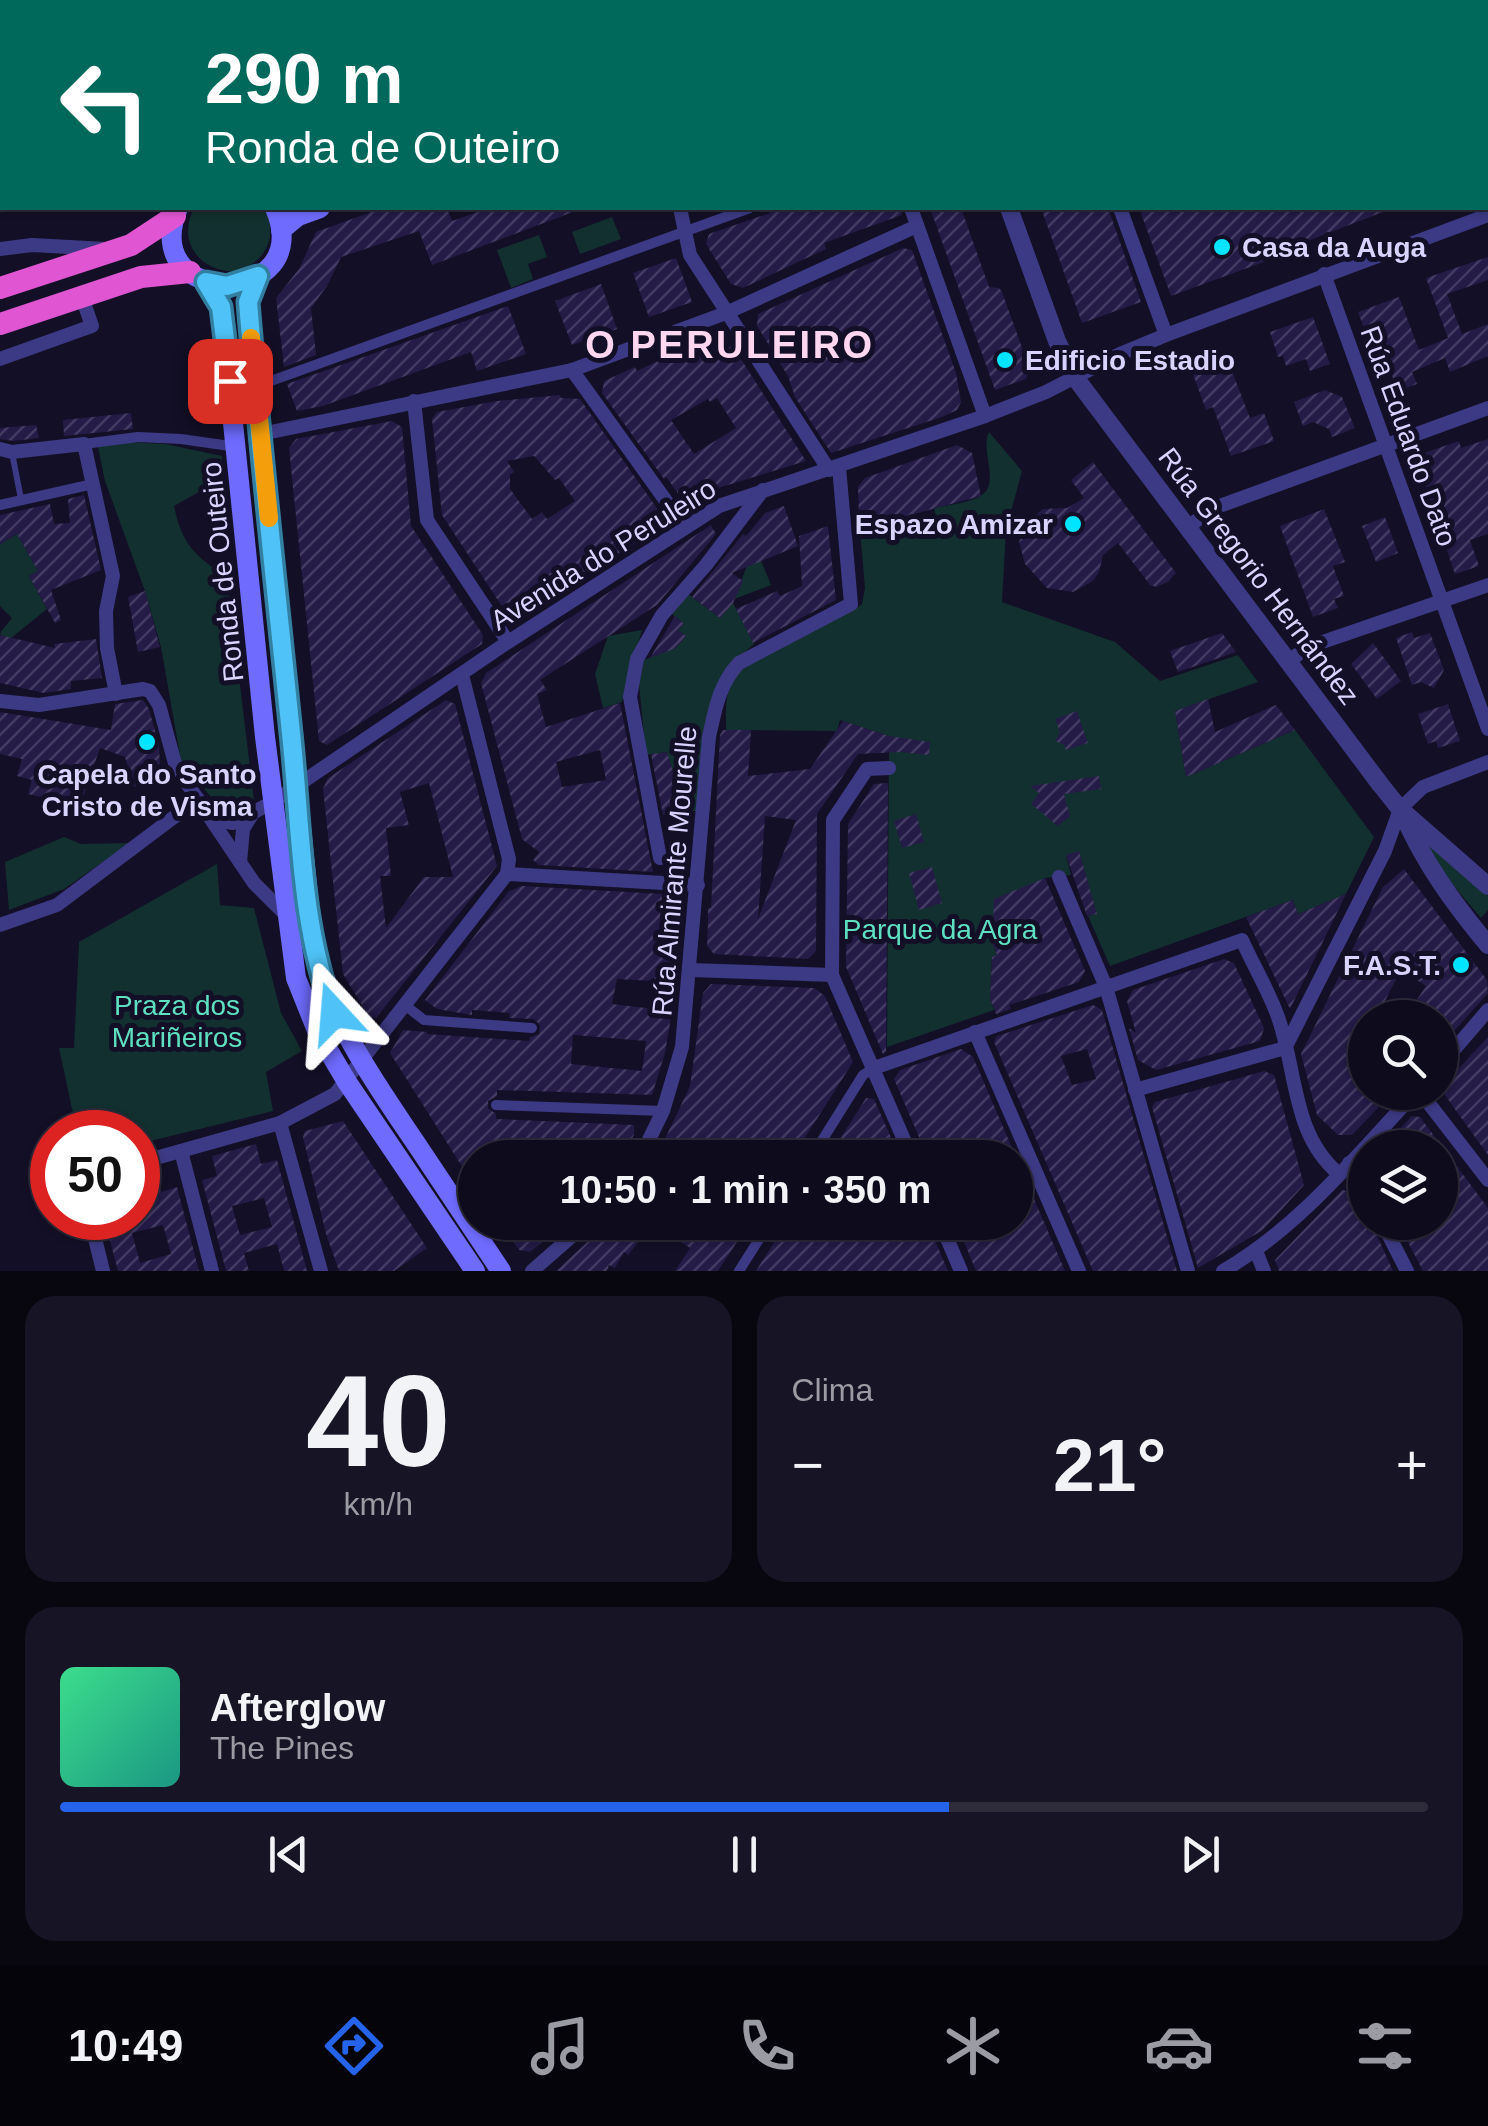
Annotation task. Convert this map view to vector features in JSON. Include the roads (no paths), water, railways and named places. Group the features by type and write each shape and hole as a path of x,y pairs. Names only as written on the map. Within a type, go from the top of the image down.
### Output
{"highway":[{"path":"0,288 116,252 140,241 177,212"},
{"path":"0,324 141,277 198,277"}],"main road":[{"path":"276,210 281,230 298,216 314,210"},
{"name":"Ronda de Outeiro","path":"177,212 173,240 176,252 217,298 222,315 296,978 304,1002 347,1082 475,1271"},
{"name":"Ronda de Outeiro","path":"281,230 275,256 258,276 248,302 296,786 320,979 334,1013 362,1060 501,1271"},
{"path":"198,277 227,286 258,276"}],"street":[{"path":"680,210 690,255 834,468"},
{"path":"256,387 744,210"},
{"path":"911,210 985,416"},
{"name":"Rúa Gregorio Hernández","path":"1010,210 1057,342 1074,376 1400,809 1417,846 1449,896 1488,945"},
{"path":"1121,210 1166,335"},
{"name":"Avenida do Peruleiro","path":"296,786 508,642 719,506 985,416 1046,392 1166,335 1488,216"},
{"path":"260,434 572,370 726,313 917,226"},
{"path":"0,249 85,246 116,252"},
{"name":"Rúa Eduardo Dato","path":"1324,274 1488,728"},
{"path":"0,359 92,326 82,297"},
{"path":"572,370 684,526"},
{"path":"414,401 427,520 508,642"},
{"path":"1189,526 1214,508 1488,408"},
{"path":"6,450 152,438 237,447"},
{"path":"84,444 113,576 106,611 107,648 116,694"},
{"name":"Rúa Almirante Mourelle","path":"649,1140 663,1111 682,1047 709,737 717,700 728,675 752,654 851,604 834,468"},
{"path":"0,506 93,484"},
{"path":"660,858 630,697 636,659 662,615 763,490"},
{"path":"1290,661 1308,647 1488,585"},
{"path":"160,1157 280,1123 335,1094 507,874 508,859 462,675"},
{"path":"0,701 39,704 143,689 154,695 172,758 239,863 266,898 287,916"},
{"path":"1135,1090 1286,1048 1385,851 1400,809 1423,787 1488,762"},
{"path":"888,768 867,769 834,820 832,975 904,1140"},
{"path":"212,819 233,823 252,816 296,786"},
{"path":"0,925 57,904 198,799"},
{"name":"Rúa Gregorio Hernández","path":"1400,809 1488,886"},
{"path":"239,863 244,829 252,816"},
{"path":"507,874 698,885"},
{"path":"1059,876 1106,986 1188,1271"},
{"path":"822,1140 863,1074 874,1068 1242,940 1278,1017 1304,1125 1324,1162 1348,1172"},
{"path":"690,970 832,975"},
{"path":"406,1006 424,1020 532,1028"},
{"path":"1458,1045 1488,1010"},
{"path":"975,1032 1079,1271"},
{"path":"496,1105 663,1111"},
{"path":"1223,1271 1256,1252 1293,1220 1400,1110"},
{"path":"1432,1110 1488,1180"},
{"path":"280,1123 321,1271"},
{"path":"181,1152 212,1271"},
{"path":"95,1240 103,1271"},
{"path":"532,1271 567,1240"},
{"path":"739,1271 759,1240"},
{"path":"948,1240 961,1271"},
{"path":"1391,1240 1407,1271"},
{"path":"1256,1252 1264,1271"}],"lane":[{"path":"6,450 21,500"}],"place":[{"name":"Casa da Auga","path":"1222,247"},
{"name":"Edificio Estadio","path":"1005,360"},
{"name":"Espazo Amizar","path":"1073,524"},
{"name":"Capela do Santo Cristo de Visma","path":"147,742"},
{"name":"F.A.S.T.","path":"1461,965"}],"district":[{"name":"O PERULEIRO","path":"730,345"}],"park label":[{"name":"Parque da Agra","path":"940,929"},
{"name":"Praza dos Mariñeiros","path":"177,1021"}]}
